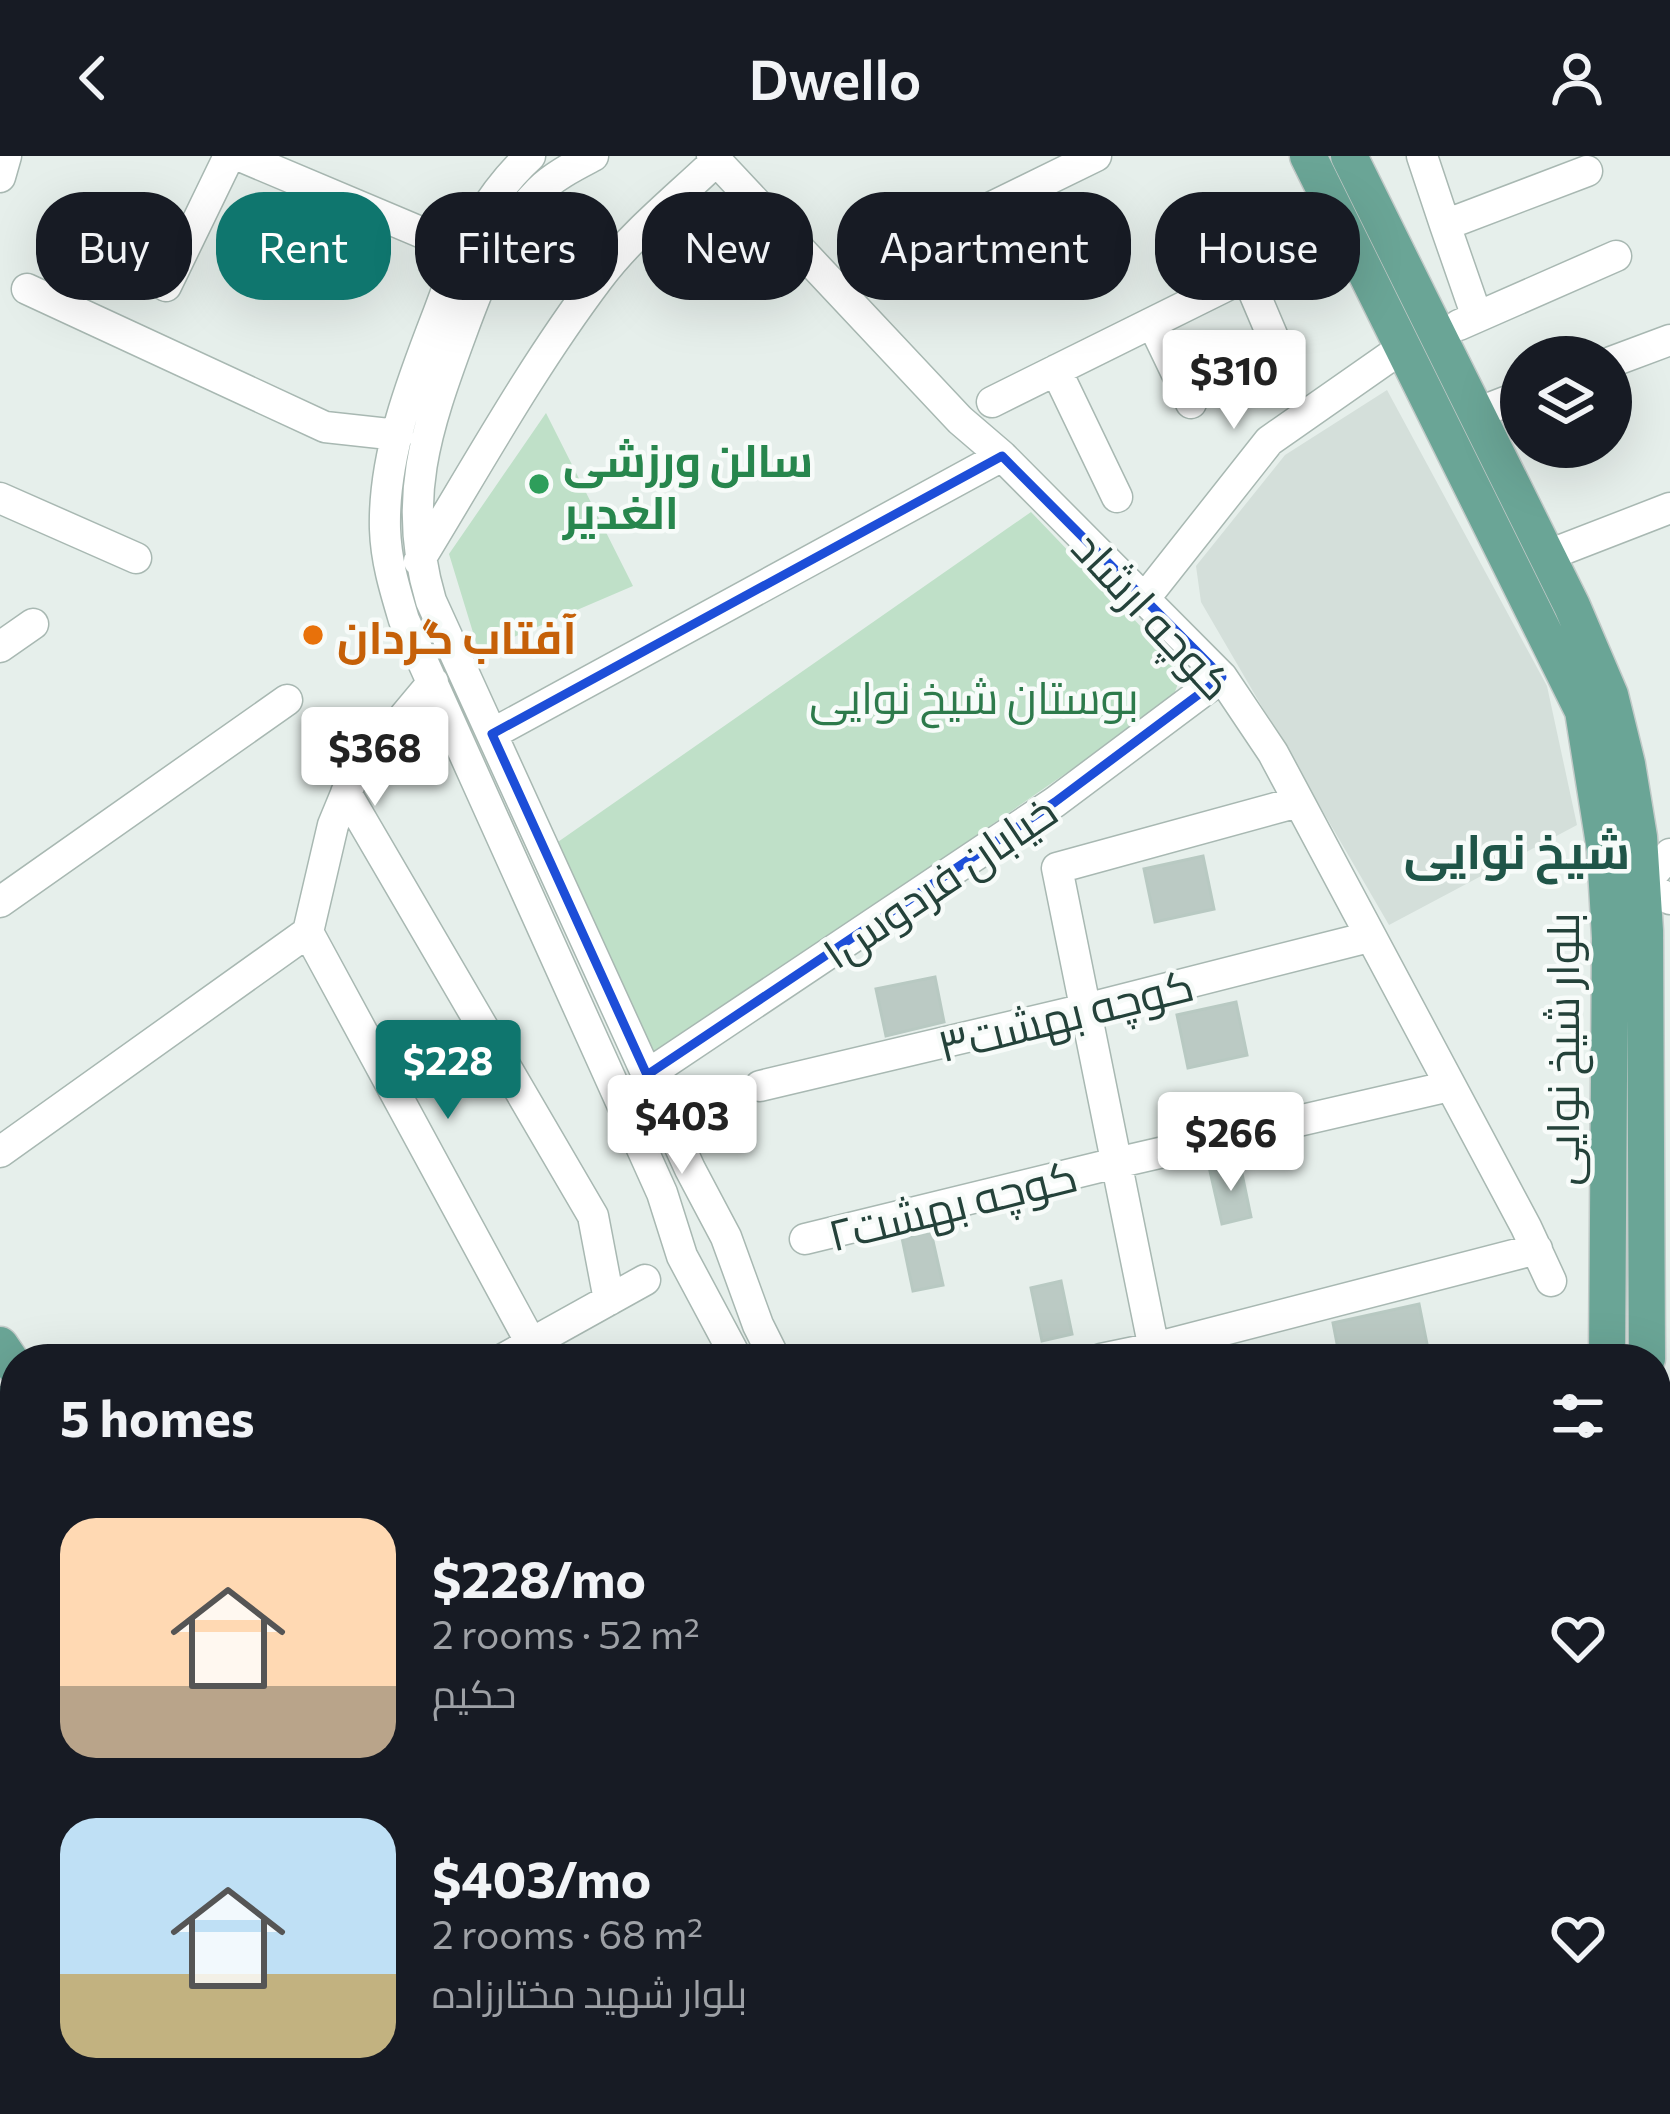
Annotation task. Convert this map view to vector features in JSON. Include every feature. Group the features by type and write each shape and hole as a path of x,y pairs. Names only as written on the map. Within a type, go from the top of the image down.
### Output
{"main road":[{"name":"بلوار شیخ نوایی","path":"1308,156 1326,192"},
{"name":"بلوار شیخ نوایی","path":"1349,156 1572,606 1610,695 1656,892 1658,1071 1648,1344"},
{"name":"بلوار شیخ نوایی","path":"1360,263 1583,711 1605,850 1610,938 1606,1344"}],"street":[{"path":"0,177 6,156"},
{"path":"192,233 230,156"},
{"path":"240,156 415,230"},
{"path":"499,192 530,156"},
{"path":"592,156 541,188 507,229 482,277 429,423 417,516 419,562 431,602 714,1214 768,1344"},
{"path":"1023,192 1096,156"},
{"path":"1422,156 1477,317"},
{"path":"419,562 510,410 600,276 714,158"},
{"name":"کوچه ارشاد","path":"714,158 960,420 1002,456 1222,677 1273,754 1551,1281"},
{"path":"1445,225 1587,171"},
{"path":"1437,335 1616,256"},
{"path":"27,290 325,427 398,435"},
{"path":"444,300 389,476 385,527 390,571 404,620 662,1193 682,1256 729,1344"},
{"path":"992,402 1200,300"},
{"path":"1257,300 1278,349"},
{"path":"1153,324 1191,403"},
{"path":"1632,354 1670,340"},
{"path":"1145,598 1269,441 1402,348"},
{"path":"1056,370 1117,497"},
{"path":"1477,413 1500,404"},
{"path":"492,734 1002,456"},
{"path":"0,499 136,558"},
{"path":"1546,556 1670,508"},
{"path":"0,647 33,624"},
{"name":"خیابان فردوس۱","path":"647,1075 1055,802 1222,677"},
{"path":"0,1151 308,932 333,825 352,779 433,682"},
{"path":"0,902 287,700"},
{"path":"346,793 593,1216 609,1300"},
{"path":"1153,1344 1057,868 1298,802"},
{"path":"1656,892 1670,854"},
{"path":"308,932 531,1343 645,1280 715,1283 724,1280 734,1260"},
{"name":"کوچه بهشت۳","path":"760,1086 1370,937"},
{"name":"کوچه بهشت۲","path":"805,1239 1450,1086"},
{"path":"645,1280 673,1225 688,1209 714,1214"},
{"path":"1191,1344 1537,1249"}],"highlighted area":[{"path":"1002,456 1222,677 1055,802 647,1075 492,734"}],"shaded area":[{"path":"1387,390 1547,686 1577,825 1389,925 1201,602 1196,566 1285,455"}],"green space":[{"name":"سالن ورزشی الغدیر","path":"546,413 633,586 479,652 449,554"},
{"name":"بوستان شیخ نوایی","path":"1031,512 1172,659 1180,678 1172,700 651,1060 555,844"}],"building":[{"path":"1203,856 1214,909 1155,922 1144,869"},
{"path":"935,977 944,1022 886,1036 876,989"},
{"path":"1236,1002 1247,1055 1188,1068 1177,1015"},
{"path":"1240,1164 1251,1217 1222,1224 1210,1171"},
{"path":"931,1232 943,1285 913,1291 902,1238"},
{"path":"1061,1281 1072,1334 1042,1341 1031,1288"},
{"path":"1419,1304 1427,1344 1337,1344 1333,1323"}],"place":[{"name":"سالن ورزشی الغدیر","path":"539,484"},
{"name":"آفتاب گردان","path":"313,635"}],"district":[{"name":"شیخ نوایی","path":"1517,849"}]}
